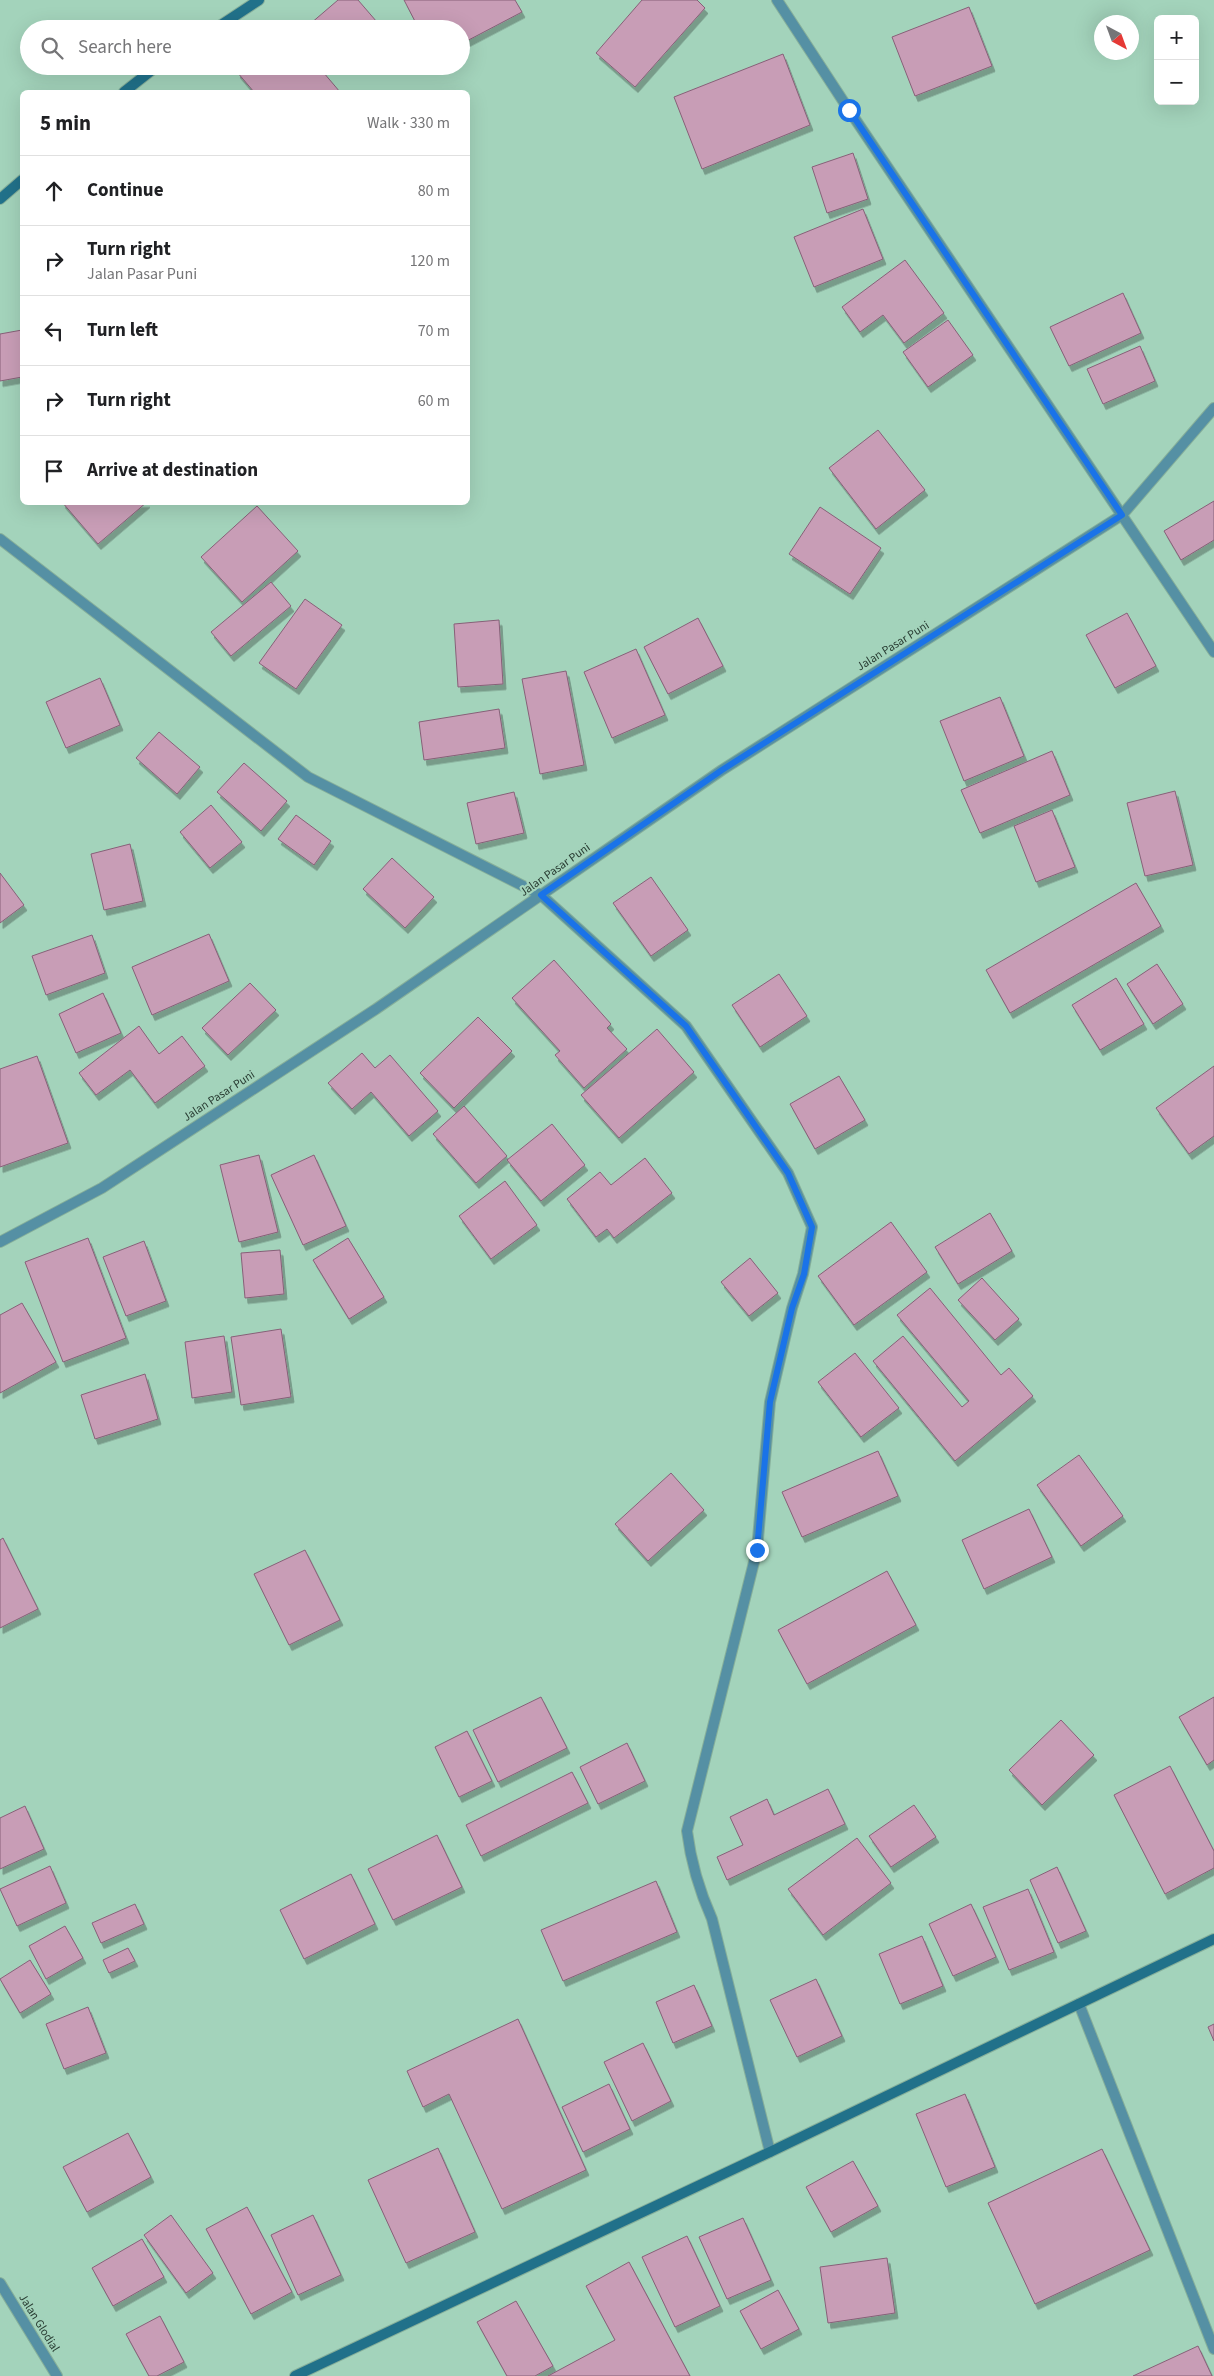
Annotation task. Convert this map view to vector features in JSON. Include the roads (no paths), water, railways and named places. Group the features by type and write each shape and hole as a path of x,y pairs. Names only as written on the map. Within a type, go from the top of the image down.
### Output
{"street":[{"path":"229,20 259,0"},
{"path":"777,0 854,118 1214,652"},
{"path":"127,90 146,75"},
{"path":"0,199 20,182"},
{"name":"Jalan Pasar Puni","path":"0,1242 102,1188 376,1009 722,770 1122,515 1214,408"},
{"path":"0,539 308,777 541,895 686,1026 788,1173 812,1227 804,1274 792,1308 770,1402 757,1550 687,1831 692,1864 698,1886 712,1919 770,2152"},
{"path":"296,2376 1214,1939"},
{"path":"1079,2004 1214,2349"},
{"name":"Jalan Glodial","path":"0,2283 57,2376"}]}
